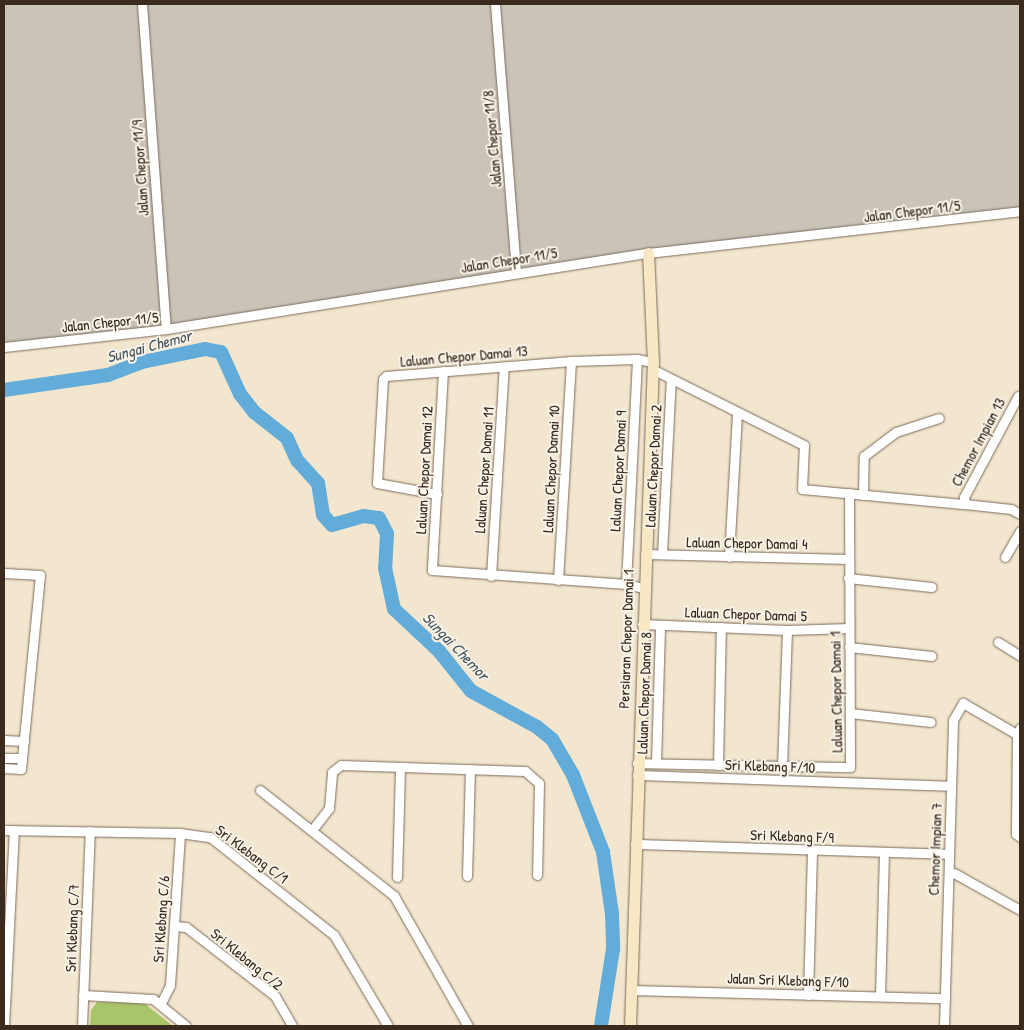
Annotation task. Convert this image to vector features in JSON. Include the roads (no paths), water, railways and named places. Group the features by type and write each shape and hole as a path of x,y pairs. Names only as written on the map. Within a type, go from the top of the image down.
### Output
{"street":[{"name":"Jalan Chepor 11/9","path":"142,4 166,330"},
{"name":"Jalan Chepor 11/8","path":"495,4 516,272"},
{"name":"Jalan Chepor 11/5","path":"4,347 166,330 516,272 648,253 1020,211"},
{"name":"Persiaran Chepor Damai 1","path":"630,1026 643,588 653,365 648,253"},
{"name":"Laluan Chepor Damai 13","path":"437,494 380,484 377,480 383,379 386,376 571,361 637,359 653,365"},
{"name":"Laluan Chepor Damai 9","path":"626,584 637,359"},
{"name":"Laluan Chepor Damai 10","path":"558,580 571,361"},
{"path":"653,365 671,379 804,445 802,489 965,504"},
{"name":"Laluan Chepor Damai 11","path":"491,576 504,366"},
{"name":"Laluan Chepor Damai 12","path":"443,371 432,570 491,576"},
{"name":"Laluan Chepor Damai 2","path":"662,554 671,379"},
{"name":"Chemor Impian 13","path":"1018,396 965,492 965,504 1011,509 1020,514"},
{"path":"730,557 737,412"},
{"path":"863,495 864,456 896,432 939,418"},
{"name":"Laluan Chepor Damai 1","path":"637,763 847,769 850,764 849,494"},
{"path":"1005,557 1020,530"},
{"name":"Laluan Chepor Damai 4","path":"645,554 848,559"},
{"path":"4,573 40,575 21,769 4,768"},
{"path":"491,576 626,584 643,588"},
{"path":"848,578 932,587"},
{"name":"Laluan Chepor Damai 5","path":"642,624 787,630 849,628"},
{"name":"Laluan Chepor Damai 8","path":"656,763 660,625"},
{"path":"718,765 721,627"},
{"path":"782,766 787,630"},
{"path":"998,642 1020,656"},
{"path":"849,647 932,656"},
{"name":"Chemor Impian 7","path":"944,1026 953,720 963,703 1019,733"},
{"path":"850,713 930,722"},
{"path":"1019,733 1016,834 1020,837"},
{"path":"4,740 24,741"},
{"path":"4,758 22,758"},
{"path":"312,830 330,808 336,767 525,771 539,784 537,875"},
{"path":"397,877 400,767"},
{"path":"467,876 470,769"},
{"name":"Sri Klebang F/10","path":"637,775 951,786"},
{"path":"260,790 394,896 468,1026"},
{"name":"Sri Klebang C/1","path":"4,830 180,833 210,837 334,935 388,1026"},
{"path":"4,1026 14,830"},
{"name":"Sri Klebang C/7","path":"82,1026 90,831"},
{"name":"Sri Klebang C/6","path":"161,1004 170,985 180,833"},
{"name":"Sri Klebang F/9","path":"635,844 949,854"},
{"path":"808,994 812,851"},
{"path":"880,996 884,852"},
{"path":"954,873 1020,910"},
{"name":"Sri Klebang C/2","path":"174,926 186,927 275,996 292,1026"},
{"name":"Jalan Sri Klebang F/10","path":"631,990 945,998"},
{"path":"83,995 147,998 161,1004 186,1026"}],"waterway":[{"name":"Sungai Chemor","path":"4,390 108,375 142,362 205,349 221,352 240,394 254,412 287,438 297,460 318,483 323,515 332,525 364,516 379,518 387,534 385,568 394,609 439,651 471,691 537,727 552,739 573,775 603,852 612,914 613,949 601,1026"}]}
